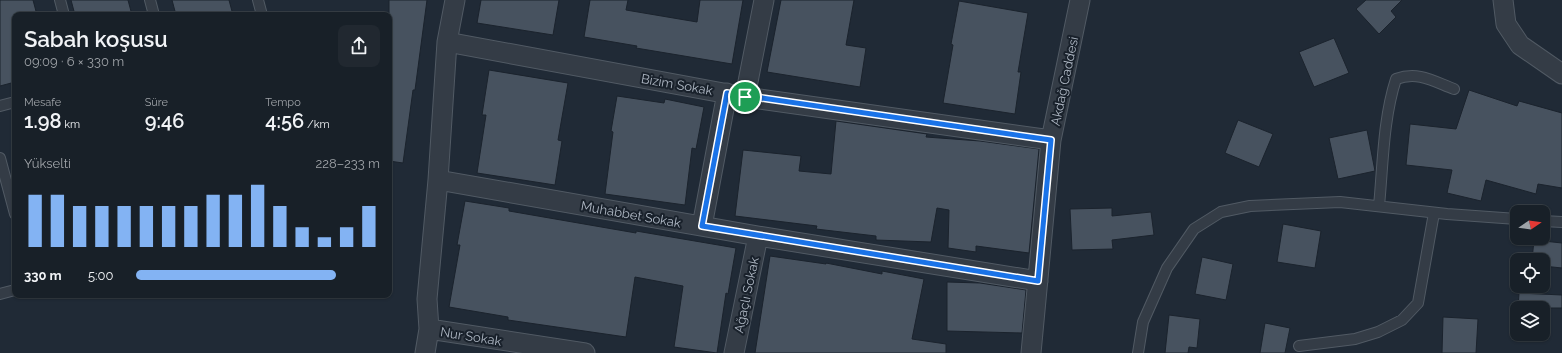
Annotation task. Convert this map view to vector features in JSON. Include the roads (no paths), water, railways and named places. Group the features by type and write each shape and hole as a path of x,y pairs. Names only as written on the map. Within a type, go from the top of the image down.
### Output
{"street":[{"path":"425,353 429,329 427,299 438,180 447,42 455,0"},
{"path":"702,226 736,95 764,0"},
{"name":"Akdağ Caddesi","path":"1031,353 1051,140 1080,0"},
{"path":"1504,0 1506,24 1520,45 1562,74"},
{"name":"Bizim Sokak","path":"447,42 736,95 1051,140"},
{"name":"Muhabbet Sokak","path":"438,180 758,236 1038,281"},
{"name":"Ağaçlı Sokak","path":"734,353 758,236"},
{"name":"Nur Sokak","path":"429,329 585,353"}],"lane":[{"path":"60,0 63,12"},
{"path":"150,0 153,12"},
{"path":"258,0 261,12"},
{"path":"1379,206 1392,91 1396,79 1407,75 1418,76 1454,89"},
{"path":"0,106 12,103"},
{"path":"0,158 12,203"},
{"path":"1138,353 1144,322 1167,268 1194,229 1221,212 1250,206 1340,202 1434,213 1510,218"},
{"path":"1299,346 1355,339 1378,332 1402,320 1418,303 1434,213"},
{"path":"1550,221 1562,222"},
{"path":"0,294 12,291"}]}
